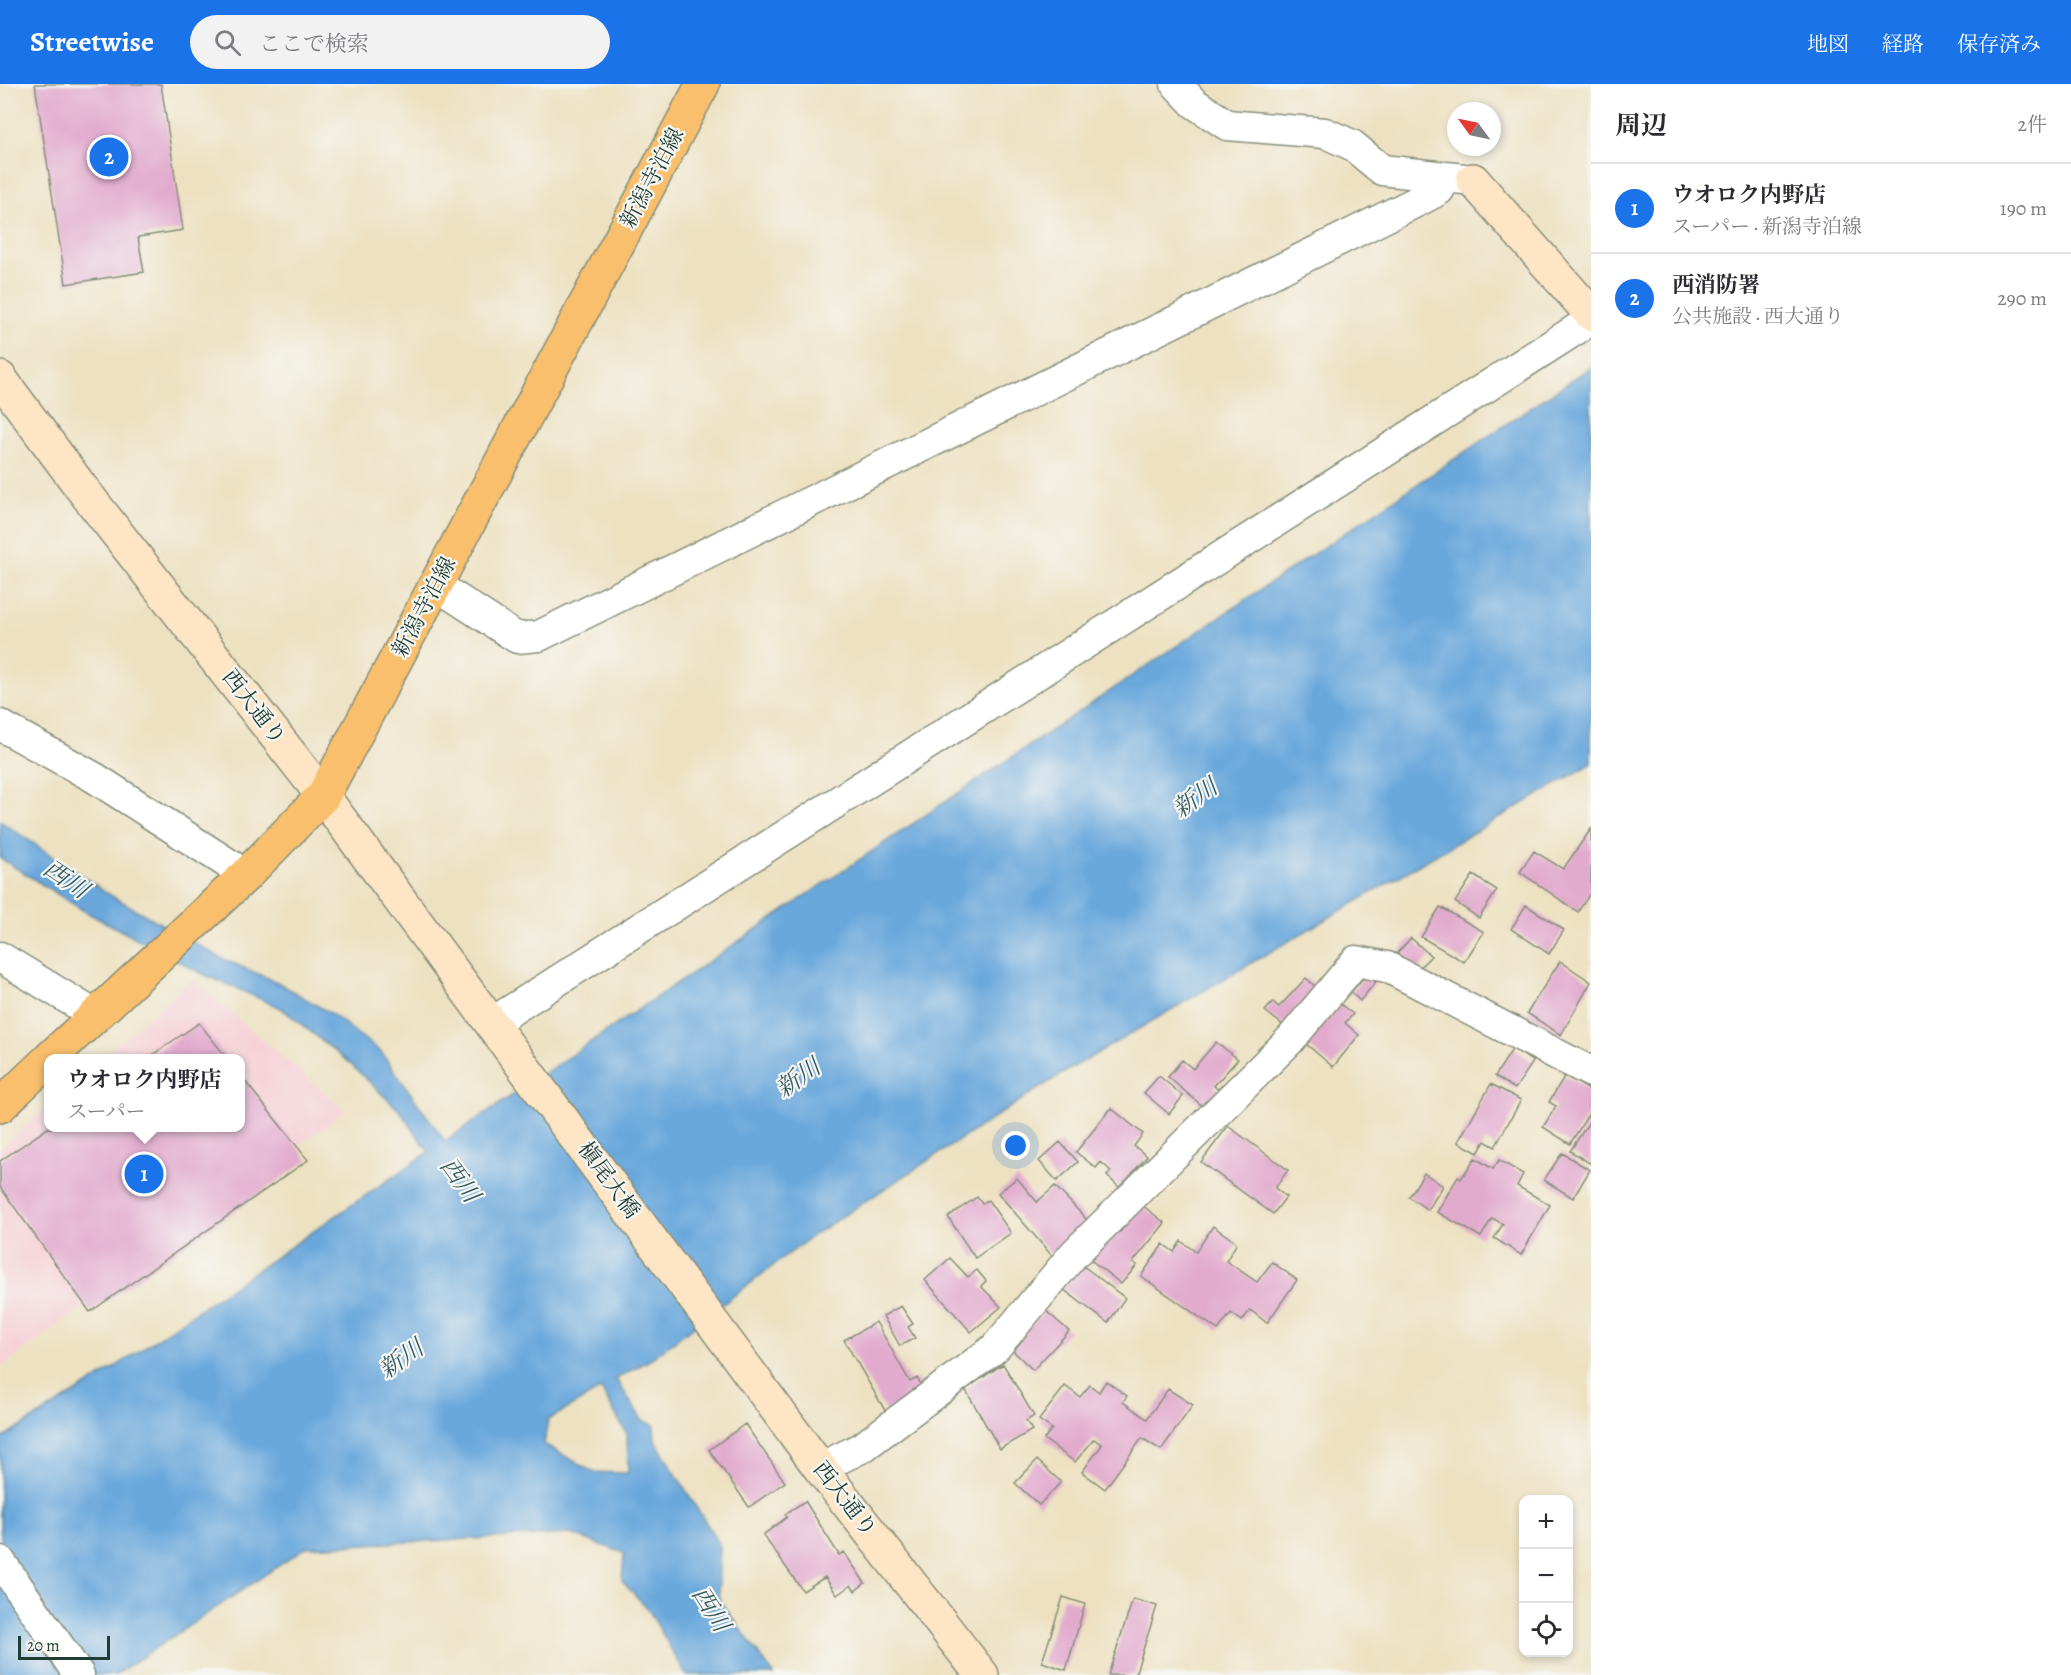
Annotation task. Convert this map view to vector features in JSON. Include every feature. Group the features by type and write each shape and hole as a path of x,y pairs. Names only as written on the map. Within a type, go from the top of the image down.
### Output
{"main road":[{"name":"新潟寺泊線","path":"54,1054 246,875 323,796 703,84"},
{"name":"新潟寺泊線","path":"0,1106 44,1064"}],"street":[{"path":"1176,84 1194,103 1227,125 1325,133 1352,145 1382,170 1459,179 1591,314"},
{"path":"436,585 517,638 539,636 1459,179"},
{"path":"499,1030 1591,320"},
{"name":"西大通り","path":"0,378 80,486 323,796 499,1030"},
{"path":"0,725 95,778 246,875"},
{"path":"0,957 95,1015"},
{"path":"820,1468 863,1447 995,1348 1074,1254 1290,1040 1356,961 1387,967 1591,1072"},
{"name":"槇尾大橋","path":"499,1030 712,1321"},
{"name":"西大通り","path":"712,1321 820,1468 982,1675"},
{"path":"0,1561 79,1675"}],"shaded area":[{"path":"192,979 345,1111 0,1368 0,1149 44,1110 44,1132 245,1132 245,1054 107,1054"}],"water":[{"path":"1591,367 1591,764 1055,1078 815,1234 648,1361 616,1379 642,1420 654,1425 655,1440 719,1544 719,1599 774,1675 686,1675 648,1609 622,1581 624,1553 571,1534 307,1547 115,1675 0,1675 0,1440 102,1376 429,1152 400,1111 347,1061 281,1008 201,973 86,912 0,858 0,821 112,896 223,959 277,982 332,1014 381,1052 445,1141","holes":["601,1389 627,1434 628,1473 593,1472 544,1444 548,1420"]}],"building":[{"path":"35,84 161,84 183,230 138,237 144,272 66,284"},
{"path":"1591,829 1591,892 1578,912 1520,872 1534,851 1563,869"},
{"path":"1473,875 1497,890 1479,918 1455,902"},
{"path":"1526,905 1564,930 1549,954 1511,929"},
{"path":"1440,907 1484,932 1464,962 1421,937"},
{"path":"1411,938 1431,956 1416,971 1397,953"},
{"path":"1560,961 1591,982 1561,1035 1527,1013"},
{"path":"1369,971 1378,979 1360,1001 1351,992"},
{"path":"1306,978 1317,988 1284,1026 1265,1011 1273,1002 1279,1007"},
{"path":"1339,1003 1353,1014 1345,1023 1359,1035 1333,1067 1305,1043"},
{"path":"199,1023 224,1054 154,1054"},
{"path":"1216,1042 1238,1059 1214,1086 1220,1091 1206,1109 1168,1077 1182,1060 1193,1069"},
{"path":"1513,1048 1533,1062 1515,1089 1495,1076"},
{"path":"1565,1075 1591,1091 1591,1110 1570,1144 1543,1127 1556,1106 1549,1102"},
{"path":"1159,1076 1183,1096 1169,1114 1144,1093"},
{"path":"245,1081 308,1160 90,1312 0,1187 0,1161 44,1131 245,1132"},
{"path":"1491,1084 1521,1100 1495,1147 1485,1141 1478,1153 1458,1142"},
{"path":"1111,1108 1143,1134 1134,1146 1147,1156 1120,1188 1107,1176 1111,1171 1101,1162 1096,1168 1076,1152"},
{"path":"1591,1119 1591,1164 1570,1151"},
{"path":"1228,1126 1288,1170 1275,1188 1286,1197 1273,1214 1201,1162"},
{"path":"1060,1142 1078,1162 1057,1181 1039,1161"},
{"path":"1562,1153 1590,1170 1573,1198 1544,1180"},
{"path":"1475,1158 1493,1169 1499,1160 1523,1174 1517,1186 1550,1205 1521,1255 1494,1238 1503,1224 1492,1218 1481,1237 1437,1212 1458,1177 1461,1179"},
{"path":"1424,1173 1443,1186 1428,1210 1409,1197"},
{"path":"1017,1178 1037,1202 1055,1186 1090,1223 1052,1256 998,1193"},
{"path":"977,1197 982,1204 988,1200 1011,1233 975,1258 948,1217"},
{"path":"1142,1205 1165,1223 1133,1262 1137,1265 1121,1284 1087,1257 1113,1227 1120,1232"},
{"path":"1213,1226 1237,1243 1226,1261 1257,1282 1272,1262 1297,1280 1267,1323 1250,1310 1242,1321 1231,1313 1218,1330 1141,1276 1163,1244 1174,1252 1181,1241 1196,1252"},
{"path":"950,1258 968,1277 977,1270 986,1281 981,1286 1001,1307 971,1332 925,1280"},
{"path":"1082,1265 1125,1298 1108,1323 1063,1289"},
{"path":"901,1306 913,1324 908,1327 915,1338 900,1346 883,1316"},
{"path":"1045,1310 1069,1331 1033,1370 1010,1348"},
{"path":"876,1322 910,1382 917,1378 925,1392 887,1414 844,1340"},
{"path":"1003,1364 1034,1416 1026,1421 1032,1430 1000,1449 965,1389"},
{"path":"1106,1381 1127,1396 1123,1402 1147,1419 1168,1389 1193,1405 1161,1450 1142,1438 1105,1489 1082,1472 1102,1445 1094,1439 1075,1462 1044,1439 1052,1429 1039,1420 1065,1386 1080,1397 1090,1385 1099,1392"},
{"path":"745,1424 785,1482 749,1507 709,1450"},
{"path":"1037,1460 1061,1482 1039,1505 1015,1483"},
{"path":"805,1501 839,1555 844,1552 865,1583 855,1591 851,1585 837,1595 825,1577 803,1591 763,1535 787,1517 785,1514"},
{"path":"1063,1597 1085,1604 1066,1670 1042,1662"},
{"path":"1133,1599 1157,1606 1135,1675 1108,1675"}],"place":[{"name":"西消防署","path":"109,157"},
{"name":"ウオロク内野店","path":"144,1174"}],"water label":[{"name":"新川","path":"1195,798"},
{"name":"西川","path":"66,879"},
{"name":"新川","path":"798,1078"},
{"name":"西川","path":"460,1180"},
{"name":"新川","path":"401,1359"},
{"name":"西川","path":"711,1609"}]}
